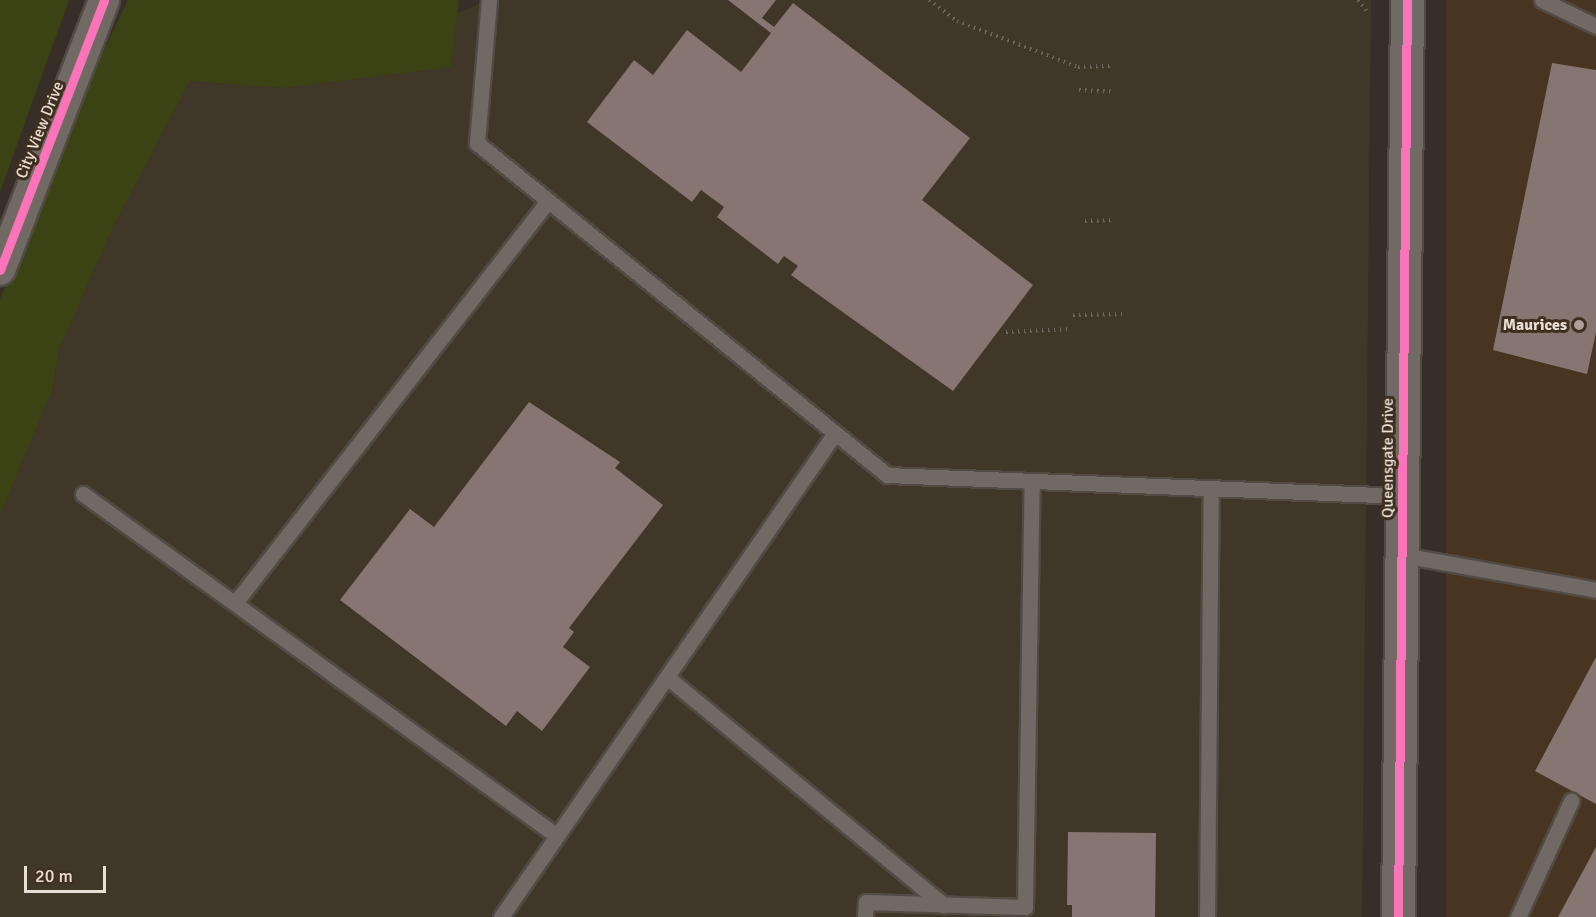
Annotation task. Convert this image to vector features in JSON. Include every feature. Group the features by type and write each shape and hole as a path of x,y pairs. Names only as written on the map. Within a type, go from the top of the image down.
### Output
{"street":[{"name":"City View Drive","path":"0,270 104,0"},
{"name":"Queensgate Drive","path":"1398,917 1407,0"}],"lane":[{"path":"489,0 477,143 887,475 1402,496"},
{"path":"1542,0 1596,26"},
{"path":"235,603 548,201"},
{"path":"501,917 835,433"},
{"path":"865,917 866,902 1025,907 1032,481"},
{"path":"1207,917 1211,488"},
{"path":"83,494 557,836"},
{"path":"1402,555 1596,590"},
{"path":"667,676 944,905"},
{"path":"1518,917 1571,801"}],"path":[{"path":"929,0 957,21 1058,60 1078,67 1112,66"},
{"path":"1358,0 1368,13"},
{"path":"1079,90 1112,92"},
{"path":"1085,221 1113,220"},
{"path":"1073,315 1122,314"},
{"path":"1006,332 1072,328"}],"shaded area":[{"path":"489,0 1371,0 1362,917 0,917 0,515 52,391 59,350 112,229 190,81 284,88 451,67 457,13"},
{"path":"1446,0 1596,0 1596,917 1446,917"}],"green space":[{"path":"0,0 69,0 0,192"},
{"path":"128,0 459,0 451,67 284,88 190,81 112,229 59,350 52,391 0,515 0,299 75,111"}],"building":[{"path":"728,0 776,0 762,18 774,27 793,3 970,138 922,200 1033,285 953,391 791,275 798,266 784,256 778,264 717,217 724,207 701,190 692,202 587,122 634,60 653,75 687,30 741,72 771,33"},
{"path":"1552,63 1596,70 1596,332 1587,374 1493,350"},
{"path":"529,402 620,462 615,468 663,505 569,628 574,632 563,647 590,667 542,731 517,711 506,726 340,600 410,509 434,527"},
{"path":"1596,657 1596,804 1535,771"},
{"path":"1068,832 1156,833 1155,917 1072,917 1072,905 1067,905"},
{"path":"1596,847 1596,917 1558,917"}],"cycle path":[{"path":"0,270 104,0"},
{"path":"1398,917 1407,0"}],"place":[{"name":"Maurices","path":"1579,325"}]}
